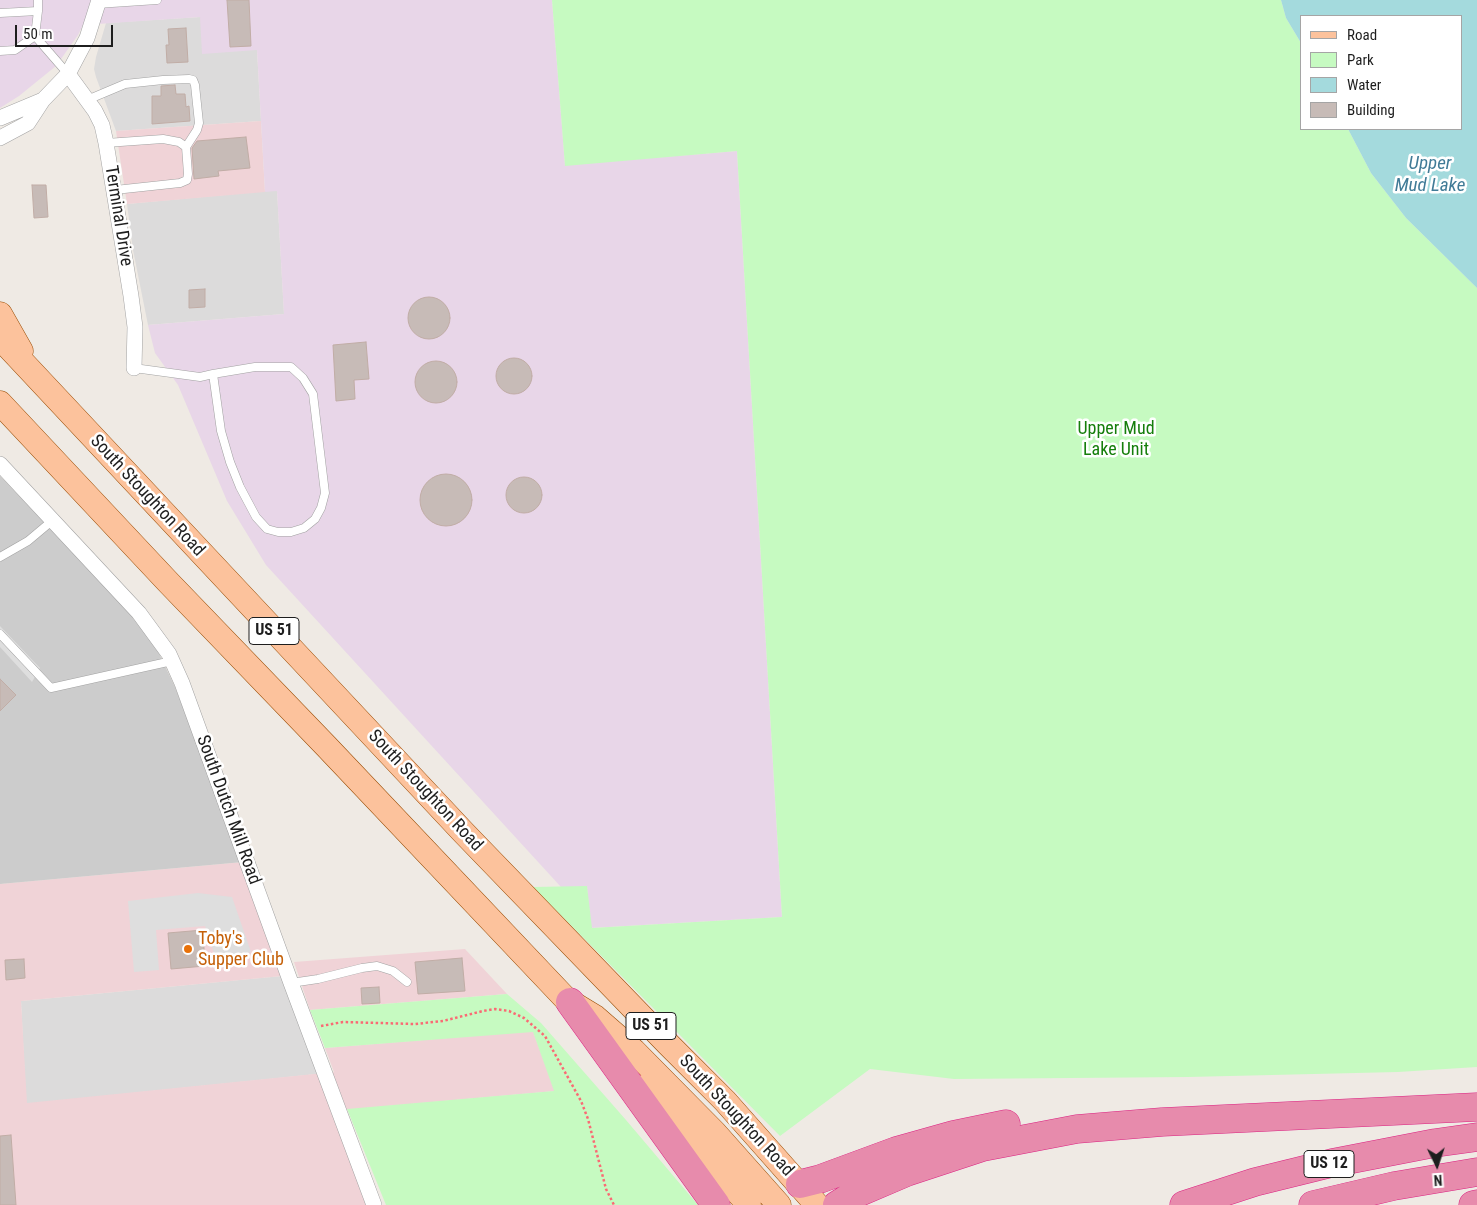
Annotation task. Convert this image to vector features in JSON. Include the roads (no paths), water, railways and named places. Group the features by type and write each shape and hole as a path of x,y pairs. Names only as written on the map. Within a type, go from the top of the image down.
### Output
{"highway":[{"path":"570,1002 716,1205"},
{"path":"837,1205 853,1195 907,1172 983,1147 1077,1129 1162,1122 1477,1107"},
{"path":"800,1184 820,1179 896,1151 953,1135 991,1127 1042,1119 1083,1116 1162,1122"},
{"name":"US 12","path":"1184,1205 1255,1182 1332,1163 1435,1143 1477,1137"},
{"name":"US 12","path":"1313,1205 1394,1186 1477,1172"}],"main road":[{"path":"0,314 34,375"},
{"name":"US 51","path":"0,338 34,375"},
{"path":"0,359 28,386 50,392"},
{"name":"South Stoughton Road","path":"34,375 464,833 668,1044 726,1101 817,1205"},
{"name":"US 51","path":"0,403 168,582 570,1002 749,1205"},
{"path":"570,1002 595,1016 634,1051 715,1133 779,1205"}],"street":[{"path":"0,138 28,123 43,100 68,74 87,38 98,2"},
{"name":"Terminal Drive","path":"68,74 95,111 102,125 115,190 135,327 134,368"},
{"path":"0,118 43,100"},
{"name":"South Dutch Mill Road","path":"0,464 140,612 169,654 186,693 374,1205"}],"lane":[{"path":"0,51 15,50 34,36 38,0"},
{"path":"98,2 157,0"},
{"path":"0,13 38,10"},
{"path":"34,36 68,74"},
{"path":"87,100 125,84 189,79 193,80 195,85 199,123 197,130 186,147 187,180 180,183 115,190"},
{"path":"106,143 163,139 179,142 186,147"},
{"path":"134,368 200,377 213,374 255,367 291,367 303,378 313,394 324,494 321,508 315,519 304,528 290,532 278,532 267,529 256,517 240,487 230,462 221,431 213,374"},
{"path":"1,556 28,541 53,520"},
{"path":"0,634 51,688 172,661"},
{"path":"291,983 377,966 393,971 407,982"}],"water":[{"name":"Upper Mud Lake","path":"1281,0 1477,0 1477,288 1406,218 1371,173 1349,130 1462,130 1462,15 1300,15 1300,41 1286,18"}],"place":[{"name":"Toby's Supper Club","path":"188,949"}],"park label":[{"name":"Upper Mud Lake Unit","path":"1116,439"}]}
